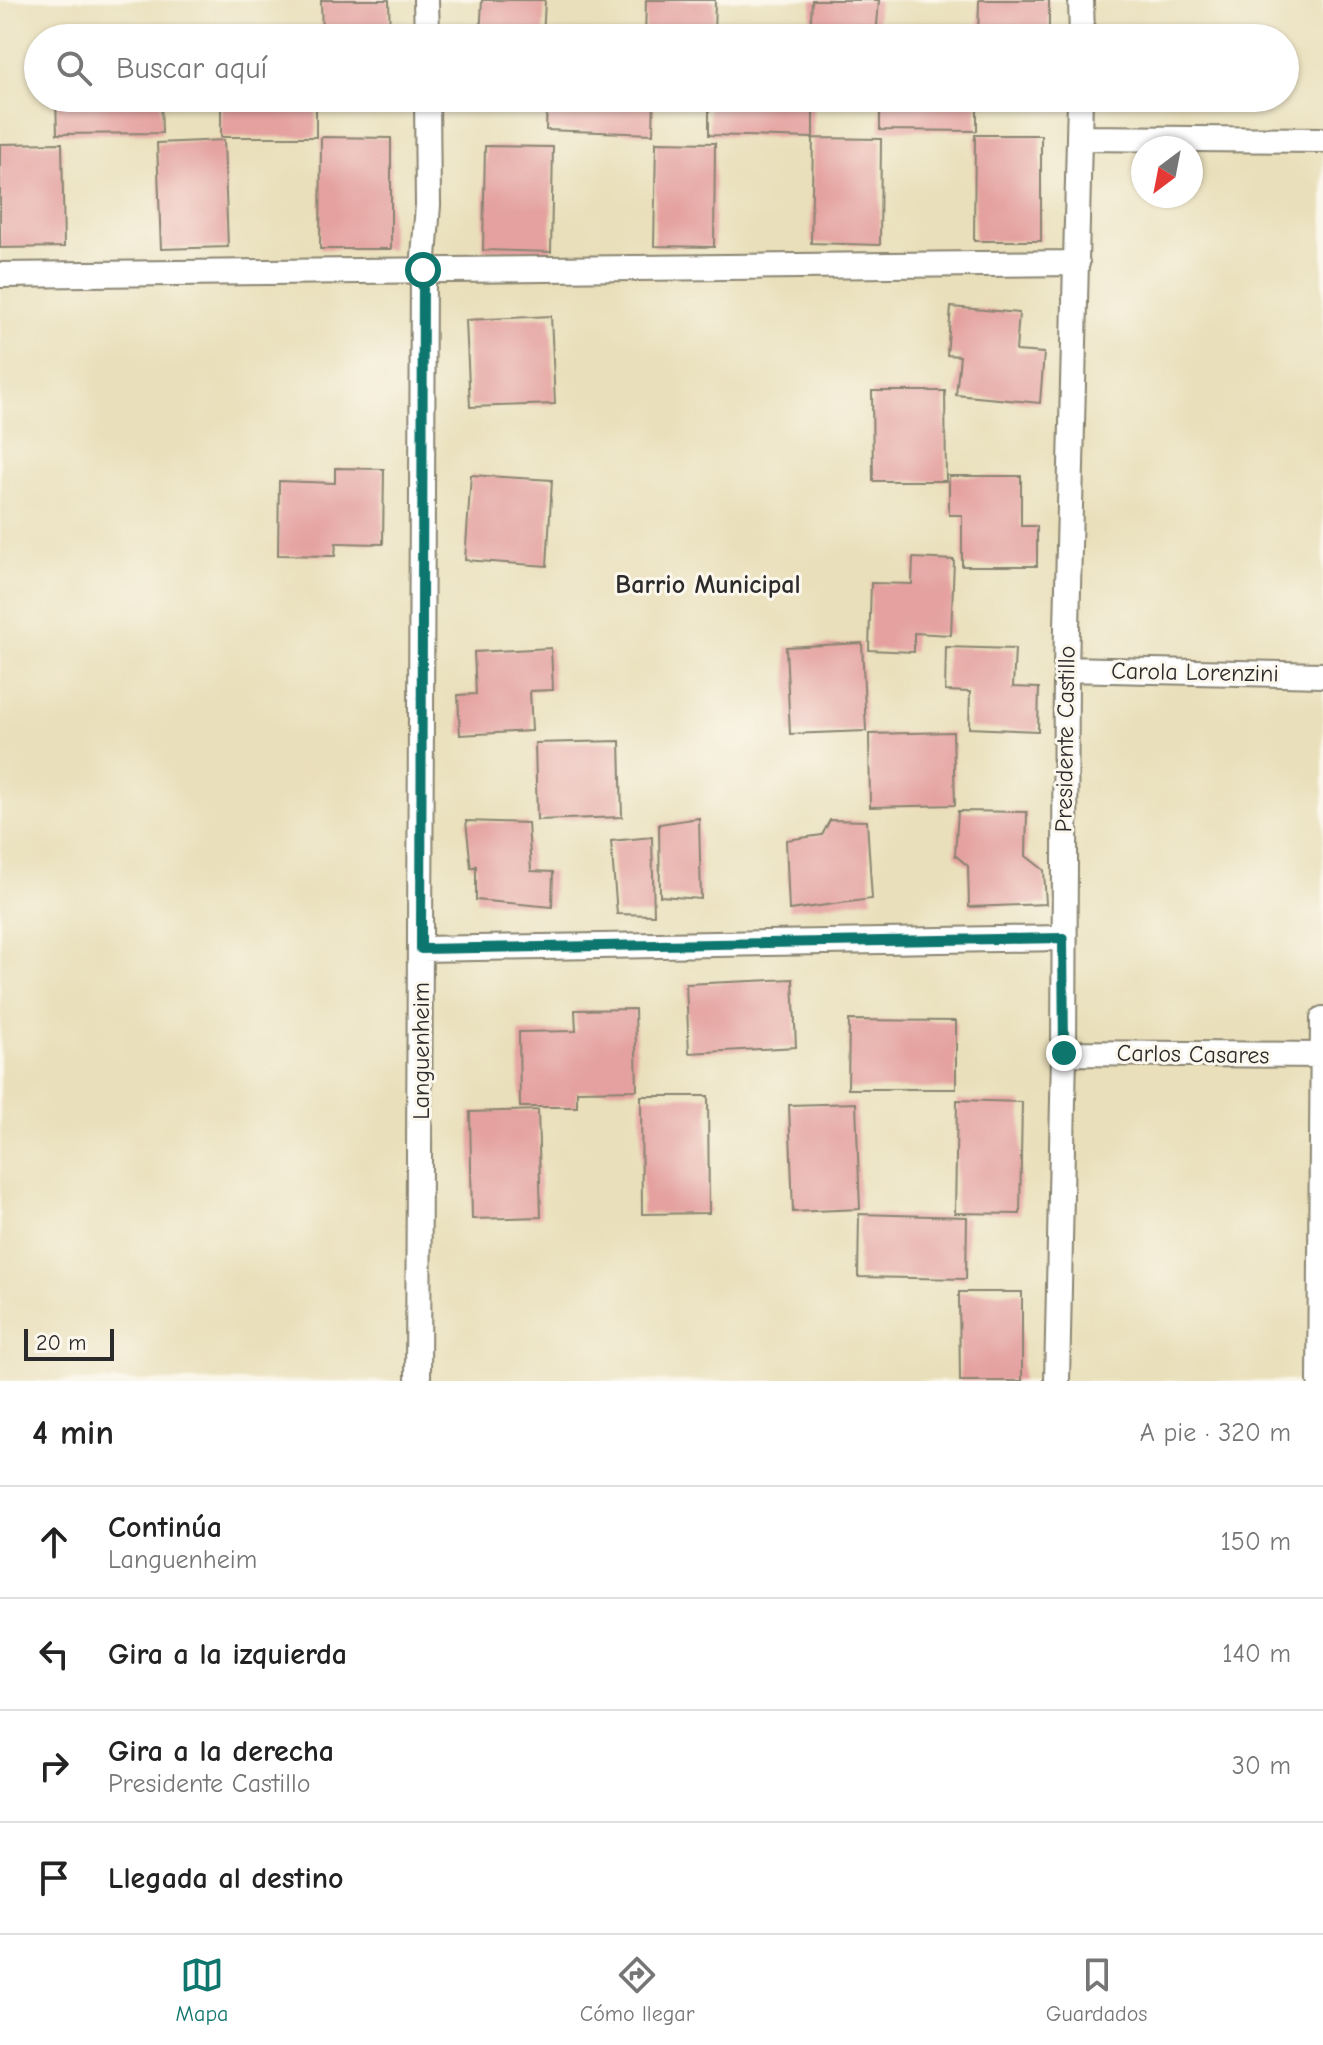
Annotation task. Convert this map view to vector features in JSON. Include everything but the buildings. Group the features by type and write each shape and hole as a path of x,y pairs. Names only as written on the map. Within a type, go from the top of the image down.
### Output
{"street":[{"path":"426,0 427,24"},
{"path":"1081,0 1082,24"},
{"name":"Languenheim","path":"418,1381 423,270 428,205 427,112"},
{"name":"Presidente Castillo","path":"1057,1381 1064,1053 1066,669 1080,112"},
{"path":"1079,138 1323,140"},
{"path":"0,275 1077,263"},
{"name":"Carola Lorenzini","path":"1066,669 1323,675"},
{"path":"421,949 1063,938"},
{"path":"1320,1381 1323,1019"},
{"name":"Carlos Casares","path":"1064,1053 1322,1055"}],"district":[{"name":"Barrio Municipal","path":"708,584"}],"route":[{"path":"423,270 421,949 1063,938 1064,1053"}]}
